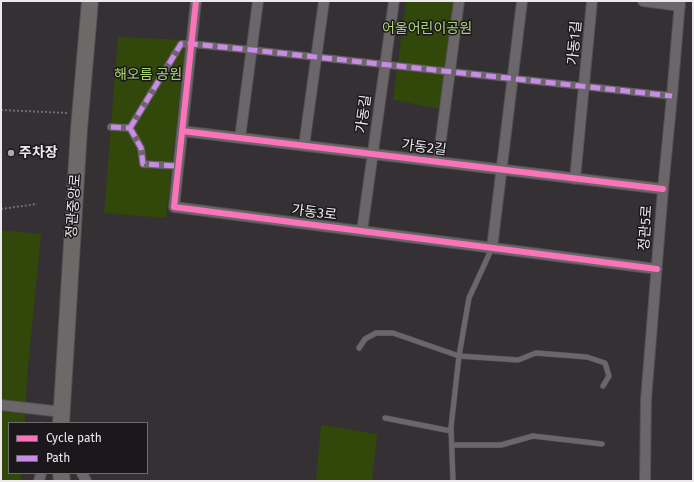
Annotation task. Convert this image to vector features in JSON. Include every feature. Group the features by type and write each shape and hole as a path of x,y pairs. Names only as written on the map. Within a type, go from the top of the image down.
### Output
{"highway":[{"name":"정관중앙로","path":"62,420 80,114 90,1"}],"street":[{"name":"가동3로","path":"196,1 174,206 657,269"},
{"path":"240,138 258,1"},
{"path":"304,146 324,1"},
{"name":"가동길","path":"362,231 394,1"},
{"path":"451,72 460,1"},
{"path":"492,248 522,1"},
{"name":"가동1길","path":"585,87 592,1"},
{"path":"643,1 680,3"},
{"name":"정관5로","path":"645,481 646,400 680,3"},
{"path":"130,128 180,44 252,50 672,96"},
{"name":"가동2길","path":"438,162 451,72"},
{"path":"575,179 585,87"},
{"path":"111,127 130,128"},
{"path":"130,128 141,148 143,164 178,166"},
{"name":"가동2길","path":"182,131 663,189"},
{"name":"정관중앙로","path":"1,404 62,420"}],"lane":[{"path":"453,481 451,431 459,356 469,298 492,248"},
{"path":"359,348 365,339 376,333 393,333 459,356 518,360 536,353 587,358 605,363 609,376 603,386"},
{"path":"385,418 451,431"},
{"path":"452,445 501,445 533,436 602,444"}],"path":[{"path":"1,110 80,114"},
{"path":"1,209 37,204"}],"green space":[{"name":"어울어린이공원","path":"406,1 456,1 441,109 393,100"},
{"name":"해오름 공원","path":"118,37 186,40 166,218 104,213"},
{"path":"1,230 41,234 27,379 25,422 8,422 8,474 21,474 21,481 1,481"},
{"path":"321,425 377,434 372,481 316,481"}],"marked path":[{"path":"130,128 181,44 252,50 672,96"},
{"path":"111,127 130,128"},
{"path":"130,128 141,148 143,164 178,166"}],"cycle path":[{"path":"196,1 174,207 657,269"},
{"path":"182,131 663,189"}],"place":[{"name":"주차장","path":"11,153"}]}
